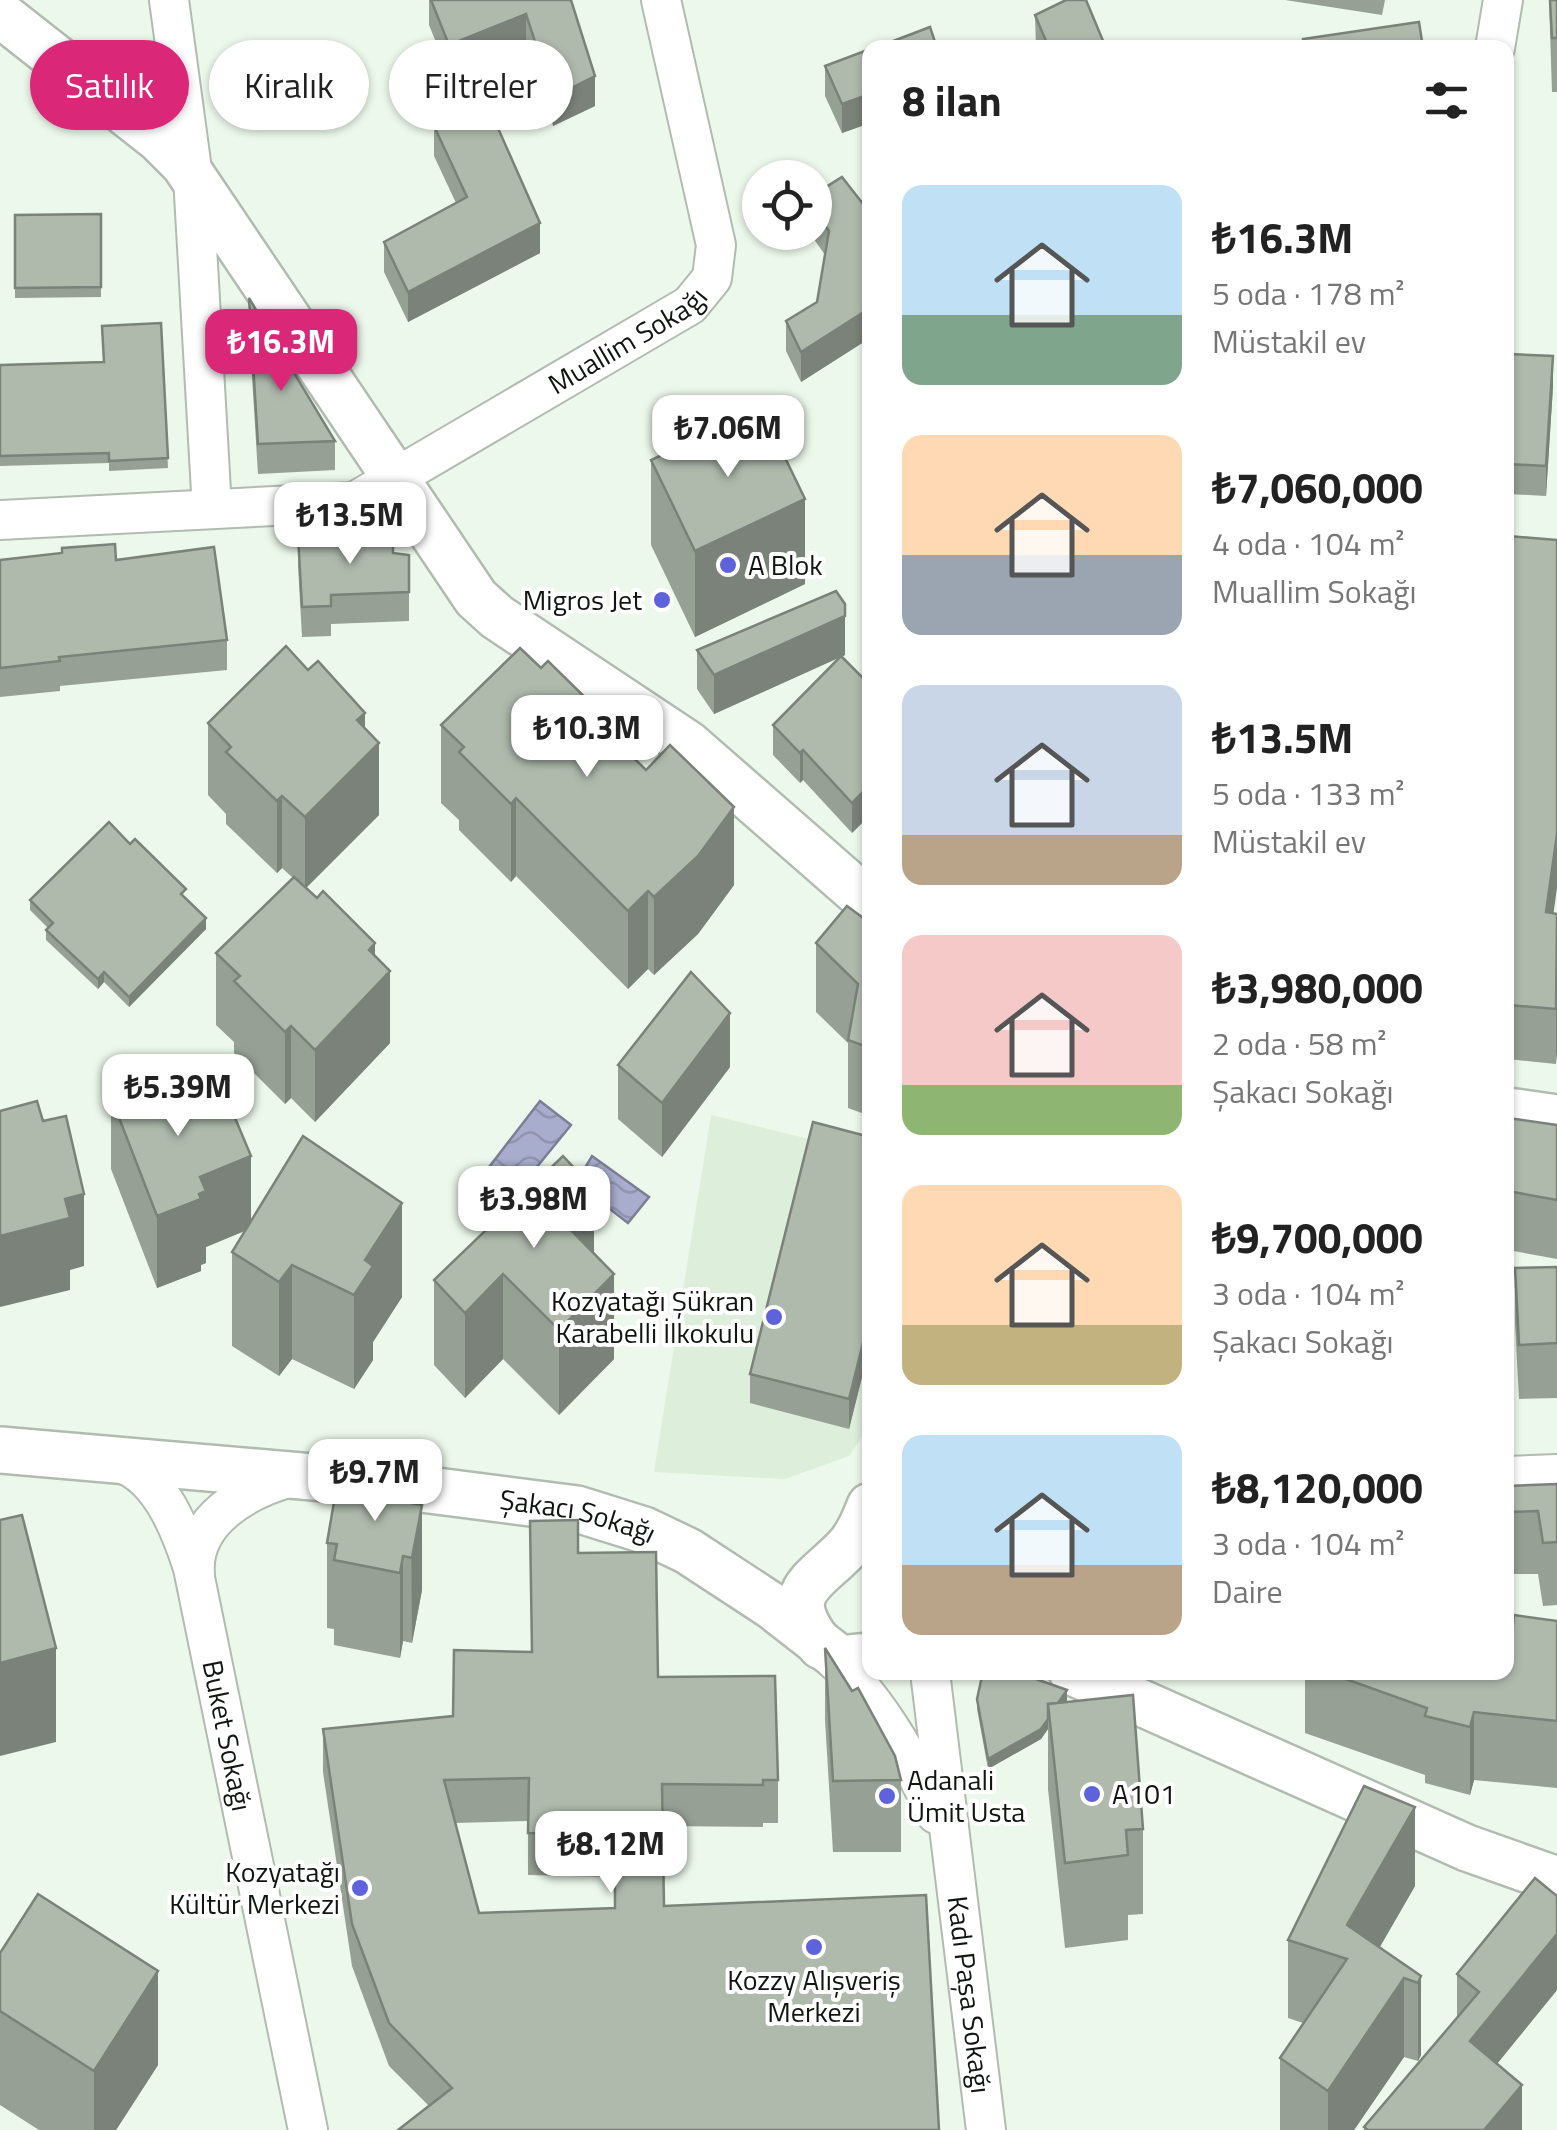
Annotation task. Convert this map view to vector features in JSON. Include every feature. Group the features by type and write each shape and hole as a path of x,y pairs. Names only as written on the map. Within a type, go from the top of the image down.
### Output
{"street":[{"path":"169,0 193,177 212,509"},
{"name":"Muallim Sokağı","path":"0,520 339,506 361,500 683,310 712,278 716,256 714,232 661,0"},
{"path":"1496,40 1503,0"},
{"path":"0,14 160,139 193,177 458,575 489,611 688,744 862,896"},
{"path":"1514,1111 1557,1118"},
{"name":"Şakacı Sokağı","path":"0,1450 556,1504 627,1524 706,1563 784,1614 822,1648"},
{"name":"Buket Sokağı","path":"108,1460 137,1472 162,1500 179,1528 196,1577 308,2130"},
{"path":"1514,1476 1557,1474"},
{"name":"Buket Sokağı","path":"196,1577 198,1548 223,1511 253,1490 296,1476"},
{"path":"862,1524 856,1538 811,1578 804,1592 805,1618 822,1648 846,1660 862,1657"},
{"name":"Kadı Paşa Sokağı","path":"822,1648 850,1674 892,1731 931,1804 950,1858"},
{"name":"Kadı Paşa Sokağı","path":"931,1680 986,2130"},
{"path":"1090,1680 1467,1848 1557,1880"}],"shaded area":[{"name":"Kozyatağı Şükran Karabelli İlkokulu","path":"711,1115 862,1152 862,1437 849,1456 785,1479 654,1472"}],"water":[{"path":"540,1101 571,1125 497,1216 469,1193"},
{"path":"592,1156 649,1197 628,1223 576,1183"}],"building":[{"path":"431,0 571,0 595,76 573,87 573,40 534,40 526,14 461,40 447,40"},
{"path":"1066,0 1086,0 1103,40 1046,40 1035,15"},
{"path":"1550,0 1557,0 1557,38 1552,38"},
{"path":"1419,22 1422,40 1303,40"},
{"path":"930,27 934,40 896,40"},
{"path":"862,52 862,97 842,104 825,66"},
{"path":"436,130 499,130 540,223 408,292 384,242 467,197"},
{"path":"842,177 862,203 862,313 801,352 786,321 817,302 826,250 832,250 832,183"},
{"path":"101,214 101,287 15,288 15,215"},
{"path":"249,298 335,441 258,444"},
{"path":"161,323 168,458 109,461 109,453 0,456 0,365 104,362 102,326"},
{"path":"1514,354 1553,356 1546,466 1514,464"},
{"path":"761,408 805,499 695,551 651,460"},
{"path":"393,534 393,553 409,555 409,592 331,595 331,606 302,607 298,535"},
{"path":"1514,536 1557,540 1557,834 1546,912 1557,914 1556,1009 1514,1006"},
{"path":"115,544 116,560 214,547 227,640 59,657 60,661 0,668 0,560 62,553 62,548"},
{"path":"836,591 845,604 845,616 714,675 697,650"},
{"path":"286,646 308,670 318,661 365,713 357,720 379,743 305,817 282,796 277,801 226,752 231,747 208,723"},
{"path":"520,648 541,668 548,661 599,711 593,718 646,770 670,745 734,807 698,856 654,897 648,891 628,911 516,798 511,804 459,752 464,747 441,725"},
{"path":"841,656 862,677 862,793 852,803 803,750 800,753 773,725"},
{"path":"109,822 130,844 135,839 186,889 181,894 206,918 129,997 104,972 98,979 46,930 53,923 30,900"},
{"path":"294,877 317,898 323,891 375,943 369,950 390,971 315,1050 291,1026 285,1032 234,981 240,976 216,953"},
{"path":"847,906 862,917 862,1045 848,1040 858,984 816,943"},
{"path":"691,972 730,1013 662,1103 618,1065"},
{"path":"162,1076 185,1092 203,1083 228,1101 251,1156 200,1177 206,1191 199,1194 201,1199 157,1216 111,1097"},
{"path":"37,1101 43,1121 66,1116 84,1194 65,1199 70,1218 0,1236 0,1111"},
{"path":"1514,1119 1557,1125 1557,1200 1514,1192"},
{"path":"813,1122 862,1135 862,1347 849,1399 750,1374"},
{"path":"303,1136 402,1203 365,1260 373,1266 354,1295 292,1265 279,1282 232,1252"},
{"path":"563,1156 594,1189 563,1222 614,1274 559,1330 503,1274 465,1313 434,1280"},
{"path":"1557,1267 1557,1343 1519,1345 1515,1268"},
{"path":"352,1475 414,1485 411,1503 422,1505 412,1558 403,1556 400,1573 334,1560 337,1544 327,1543 336,1490 349,1491"},
{"path":"1557,1484 1557,1542 1543,1543 1538,1511 1514,1512 1514,1486"},
{"path":"22,1515 56,1648 0,1663 0,1520"},
{"path":"578,1520 578,1553 656,1552 658,1677 775,1676 778,1780 763,1780 763,1785 662,1784 664,1906 926,1895 939,2130 398,2130 452,2088 389,2023 352,1924 323,1729 453,1716 454,1650 532,1652 530,1521","holes":["529,1778 528,1833 615,1835 615,1908 479,1913 444,1780"]},
{"path":"1514,1615 1557,1621 1557,1721 1474,1712 1470,1727 1425,1716 1427,1708 1348,1680 1514,1680"},
{"path":"825,1648 852,1691 858,1688 895,1756 901,1780 833,1781"},
{"path":"981,1680 1039,1680 1067,1690 1058,1703 1048,1704 1048,1719 1041,1729 988,1759 977,1699"},
{"path":"1133,1695 1143,1829 1126,1830 1128,1855 1065,1863 1048,1704"},
{"path":"1364,1786 1415,1807 1347,1925 1421,1976 1418,1983 1404,1978 1328,2091 1280,2058 1347,1959 1288,1940"},
{"path":"1535,1878 1557,1896 1557,1934 1470,2041 1522,2085 1484,2130 1368,2130 1364,2127 1479,1992 1457,1974"},
{"path":"38,1894 158,1971 94,2071 0,2011 0,1953"}],"place":[{"name":"A Blok","path":"728,565"},
{"name":"Migros Jet","path":"662,600"},
{"name":"Kozyatağı Şükran Karabelli İlkokulu","path":"774,1317"},
{"name":"A101","path":"1092,1794"},
{"name":"Adanali Ümit Usta","path":"887,1796"},
{"name":"Kozyatağı Kültür Merkezi","path":"360,1888"},
{"name":"Kozzy Alışveriş Merkezi","path":"814,1947"}]}
